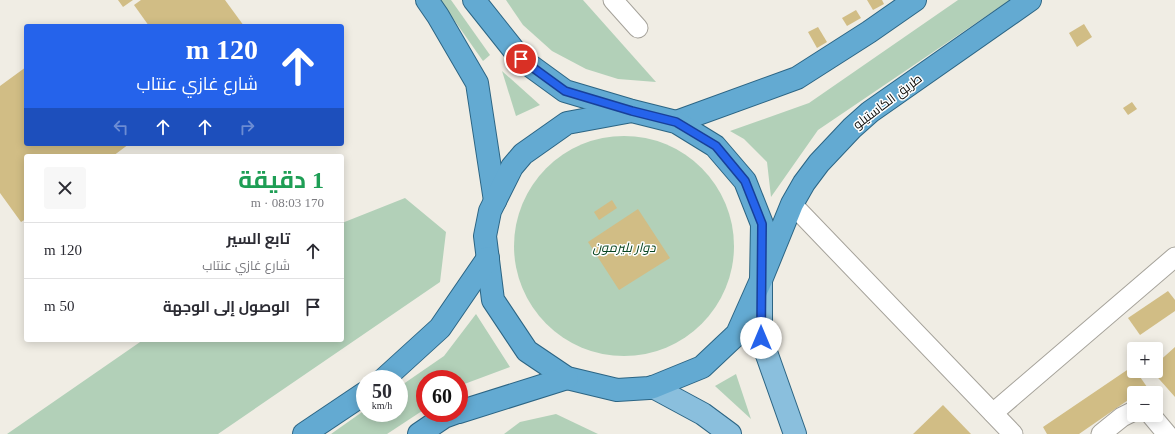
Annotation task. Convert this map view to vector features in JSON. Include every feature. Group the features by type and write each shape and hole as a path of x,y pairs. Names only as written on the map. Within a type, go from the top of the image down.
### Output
{"highway":[{"path":"427,0 477,83 495,201"},
{"path":"474,0 521,59 565,91 632,111 676,122 716,146 745,181 762,224 761,280"},
{"path":"676,122 797,78 869,32 915,0"},
{"name":"طريق الكاستيلو","path":"567,378 617,390 649,388 702,367 737,334 792,204 804,183 819,163 847,132 870,112 1030,0"},
{"path":"567,378 527,351 493,300 485,236 490,211 512,167 523,154 567,123 632,111"},
{"path":"394,370 440,328 488,258"},
{"path":"468,409 567,378"},
{"path":"304,434 356,399"},
{"path":"419,434 436,422"}],"main road":[{"path":"761,280 761,338 794,434"},
{"path":"653,387 703,414 730,434"}],"street":[{"path":"614,0 638,28"},
{"path":"792,204 1013,434"},
{"path":"992,413 1175,257"},
{"path":"1101,434 1127,414"},
{"path":"1157,422 1167,434"}],"green space":[{"path":"440,0 451,0 490,55 483,61"},
{"path":"506,0 583,0 656,82 618,79 586,69 552,51 523,25"},
{"path":"958,0 1010,0 818,130 771,197 767,162 744,139 730,131 809,103"},
{"path":"502,71 540,105 516,116"},
{"name":"دوار بليرمون","path":"624,136 645,138 676,149 702,168 721,194 732,225 734,246 732,267 721,298 702,324 676,343 645,354 624,356 603,354 572,343 546,324 527,298 516,267 514,246 516,225 527,194 546,168 572,149 603,138"},
{"path":"405,198 446,232 440,282 218,434 7,434 140,342 344,342 344,222"},
{"path":"476,314 510,367 468,383 468,370 424,370 444,356"},
{"path":"736,374 751,419 715,386"},
{"path":"416,375 416,415 408,420 408,381"},
{"path":"556,414 598,434 504,434 520,422"},
{"path":"356,416 356,422 405,422 387,434 331,434"}],"building":[{"path":"118,0 133,0 123,7"},
{"path":"141,0 225,0 243,24 148,24 134,5"},
{"path":"867,0 882,0 884,4 873,10"},
{"path":"856,10 861,18 847,26 842,18"},
{"path":"1084,24 1092,37 1077,47 1069,33"},
{"path":"818,27 827,42 817,48 808,32"},
{"path":"24,68 24,146 126,146 116,154 24,154 24,220 21,222 0,193 0,86"},
{"path":"1132,102 1137,109 1128,115 1123,108"},
{"path":"612,200 617,208 599,220 594,212"},
{"path":"638,209 670,258 619,290 588,242"},
{"path":"1168,291 1175,300 1175,311 1140,335 1128,318"},
{"path":"1175,347 1175,397 1158,378 1163,378 1163,358"},
{"path":"1127,370 1127,378 1141,378 1146,386 1127,386 1127,401 1079,434 1047,434 1043,427"},
{"path":"943,405 971,434 913,434"}],"route":[{"path":"521,59 565,91 632,111 676,122 716,146 745,181 762,224 761,338"}]}
